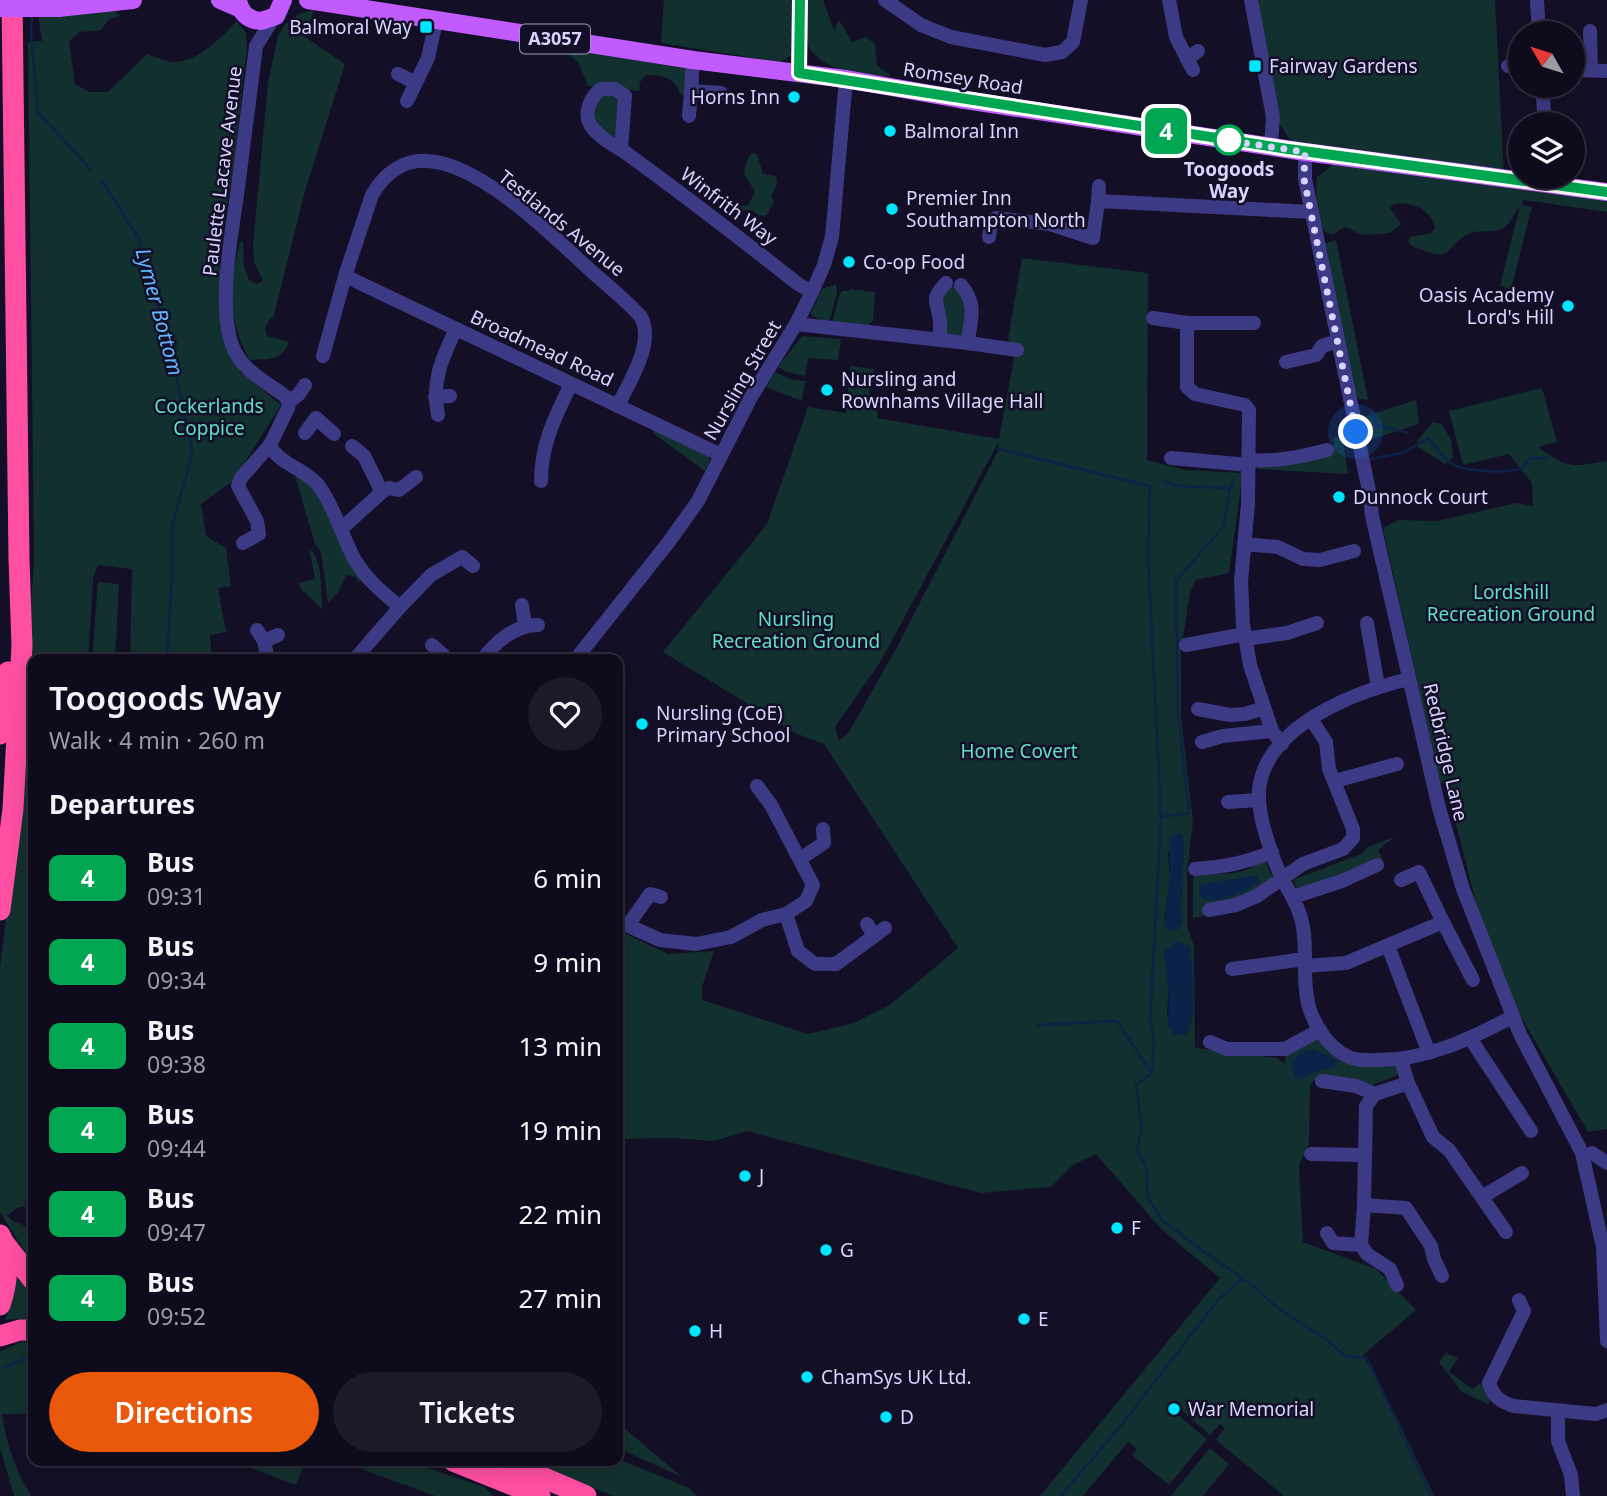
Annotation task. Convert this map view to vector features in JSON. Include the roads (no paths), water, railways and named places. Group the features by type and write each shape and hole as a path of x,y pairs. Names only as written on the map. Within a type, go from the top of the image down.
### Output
{"highway":[{"path":"0,910 13,808 22,659 12,0"},
{"path":"0,734 19,559"},
{"path":"2,1239 28,1273"},
{"path":"0,1305 5,1284 2,1239"},
{"path":"0,1336 28,1330"},
{"path":"465,1466 540,1496"},
{"path":"517,1466 586,1496"}],"main road":[{"path":"0,8 58,8 133,0"},
{"path":"220,0 242,9"},
{"name":"Romsey Road","path":"242,9 261,21 279,10 310,1 693,60 846,79 1305,152 1607,192"}],"street":[{"path":"799,73 800,0"},
{"path":"884,0 918,23 945,35 1045,55 1062,52 1073,42 1081,0"},
{"path":"1169,0 1176,37 1193,60"},
{"path":"1251,0 1273,117 1271,146"},
{"path":"1536,0 1538,21"},
{"name":"Paulette Lacave Avenue","path":"242,9 256,46"},
{"name":"Paulette Lacave Avenue","path":"279,10 256,46 229,253 227,288 229,330 233,346 247,369 289,401"},
{"path":"407,101 428,58 436,21"},
{"path":"1590,32 1591,70"},
{"path":"689,116 693,60"},
{"path":"1586,70 1607,71"},
{"path":"398,74 416,83"},
{"name":"Nursling Street","path":"580,654 676,533 698,501 751,397 796,324 812,292 832,237 846,79"},
{"path":"691,91 721,93"},
{"name":"Winfrith Way","path":"621,150 812,292"},
{"name":"Redbridge Lane","path":"1305,152 1304,179 1372,516 1450,847 1512,1017 1583,1153 1603,1247 1607,1341"},
{"name":"Testlands Avenue","path":"323,356 345,276 377,187 385,177 404,164 416,161 440,163 466,174 517,206 641,317 646,334 644,346 618,406"},
{"path":"989,237 991,223 996,218 1051,224 1093,238 1099,194 1311,212"},
{"name":"Broadmead Road","path":"345,276 721,455"},
{"path":"940,340 940,319 934,304 936,293 953,284 970,296 973,304 968,343"},
{"path":"1153,318 1187,323 1254,323"},
{"path":"1187,323 1188,387 1195,394 1245,405 1249,410 1248,504 1241,581 1245,637 1250,665 1264,708 1272,731 1282,744"},
{"path":"796,324 1017,350"},
{"path":"438,415 442,396 441,360 456,329"},
{"path":"1286,362 1316,355 1322,346 1338,341"},
{"path":"541,481 542,455 549,428 570,384"},
{"path":"243,543 264,538 238,486 241,478 270,445 289,401 299,394 304,385"},
{"path":"305,433 316,418 334,434"},
{"path":"270,445 273,452 302,470 320,488 365,575 400,607"},
{"path":"352,446 364,456 374,478 386,490"},
{"path":"1171,458 1249,462 1292,459 1327,450"},
{"path":"341,530 386,490 399,490 416,477"},
{"path":"1244,544 1278,547 1303,559 1320,560 1354,551"},
{"path":"363,654 400,607 431,575 466,557"},
{"path":"488,654 502,639 532,625 522,605"},
{"path":"1186,645 1287,634 1317,623"},
{"path":"1367,623 1378,687"},
{"path":"266,636 268,654"},
{"path":"432,645 443,654"},
{"path":"1409,679 1378,687 1330,706 1311,719 1282,744 1265,768 1260,783 1259,800 1264,827 1282,878 1302,921 1308,1004 1320,1030 1331,1045 1347,1056 1359,1060 1401,1060 1429,1053 1470,1038 1512,1017"},
{"path":"1198,709 1230,715 1264,708"},
{"path":"1209,910 1236,905 1257,896 1303,864 1343,849 1353,838 1353,829 1328,762 1326,742 1311,719"},
{"path":"1202,742 1223,736 1272,731"},
{"path":"1335,781 1397,764"},
{"path":"652,891 623,923 660,940 696,944 731,937 762,920 786,914 806,901 813,885 775,802 757,786"},
{"path":"1228,802 1259,800"},
{"path":"800,859 827,839"},
{"path":"1195,869 1226,867 1272,852"},
{"path":"1293,897 1328,886 1377,865"},
{"path":"1401,880 1419,872 1473,980"},
{"path":"786,914 798,951 815,964 836,964 875,929"},
{"path":"1232,969 1304,962 1346,963 1443,922"},
{"path":"1388,946 1429,1053"},
{"path":"1210,1042 1227,1049 1285,1049 1320,1030"},
{"path":"1470,1038 1531,1131"},
{"path":"1401,1060 1408,1083 1433,1137 1449,1150 1506,1232"},
{"path":"1322,1081 1356,1086 1375,1094"},
{"path":"1397,1285 1390,1269 1367,1254 1361,1245 1363,1155 1366,1106 1375,1094 1408,1083"},
{"path":"1592,1153 1607,1163"},
{"path":"1311,1154 1363,1155"},
{"path":"1482,1197 1522,1174"},
{"path":"1363,1205 1406,1208 1431,1245 1442,1276"},
{"path":"1327,1233 1333,1243 1361,1245"},
{"path":"1527,1307 1489,1383 1493,1394 1504,1403 1514,1406 1596,1414 1607,1410"},
{"path":"1558,1412 1558,1441 1571,1475 1573,1496"}],"water":[{"path":"1178,833 1182,835 1184,844 1181,907 1183,920 1179,929 1174,931 1164,928 1170,879 1169,839"},
{"path":"1257,876 1260,883 1239,894 1215,900 1201,897 1201,884"},
{"path":"1176,941 1189,946 1194,994 1187,1033 1178,1035 1168,1026 1169,989 1164,952"},
{"path":"1314,1049 1338,1061 1333,1068 1320,1070 1301,1080 1295,1076 1291,1064 1299,1053"}],"waterway":[{"name":"Lymer Bottom","path":"32,14 31,33 38,112 90,169"},
{"name":"Lymer Bottom","path":"102,181 139,239 144,267 164,322 192,449 172,526 167,654"},
{"path":"1372,412 1378,425 1408,433"},
{"path":"1371,459 1403,453 1428,438 1448,461 1470,469 1509,471 1523,467 1530,458 1547,458"},
{"path":"998,449 1150,486 1148,555 1161,817 1150,1021 1154,1040 1152,1074 1136,1084 1142,1128 1137,1151 1146,1166 1148,1198 1162,1220 1251,1284 1278,1308 1327,1340 1345,1356 1367,1358 1431,1496"},
{"path":"1231,487 1235,477"},
{"path":"1161,817 1189,813 1178,714 1176,581 1223,527 1230,488 1178,486 1165,482"},
{"path":"1038,1025 1117,1021 1151,1072"},
{"name":"Lymer Bottom","path":"26,1207 28,1200"},
{"path":"1061,1496 1126,1419 1218,1300 1243,1278"},
{"name":"Lymer Bottom","path":"2,1368 28,1358"}],"place":[{"name":"Balmoral Way","path":"426,27"},
{"name":"Fairway Gardens","path":"1255,66"},
{"name":"Horns Inn","path":"794,97"},
{"name":"Balmoral Inn","path":"890,131"},
{"name":"Toogoods Way","path":"1229,140"},
{"name":"Premier Inn Southampton North","path":"892,209"},
{"name":"Co-op Food","path":"849,262"},
{"name":"Oasis Academy Lord's Hill","path":"1568,306"},
{"name":"Nursling and Rownhams Village Hall","path":"827,390"},
{"name":"Dunnock Court","path":"1339,497"},
{"name":"Nursling (CoE) Primary School","path":"642,724"},
{"name":"J","path":"745,1176"},
{"name":"F","path":"1117,1228"},
{"name":"G","path":"826,1250"},
{"name":"E","path":"1024,1319"},
{"name":"H","path":"695,1331"},
{"name":"ChamSys UK Ltd.","path":"807,1377"},
{"name":"War Memorial","path":"1174,1409"},
{"name":"D","path":"886,1417"}],"park label":[{"name":"Cockerlands Coppice","path":"209,417"},
{"name":"Lordshill Recreation Ground","path":"1511,603"},
{"name":"Nursling Recreation Ground","path":"796,630"},
{"name":"Home Covert","path":"1019,751"}]}
